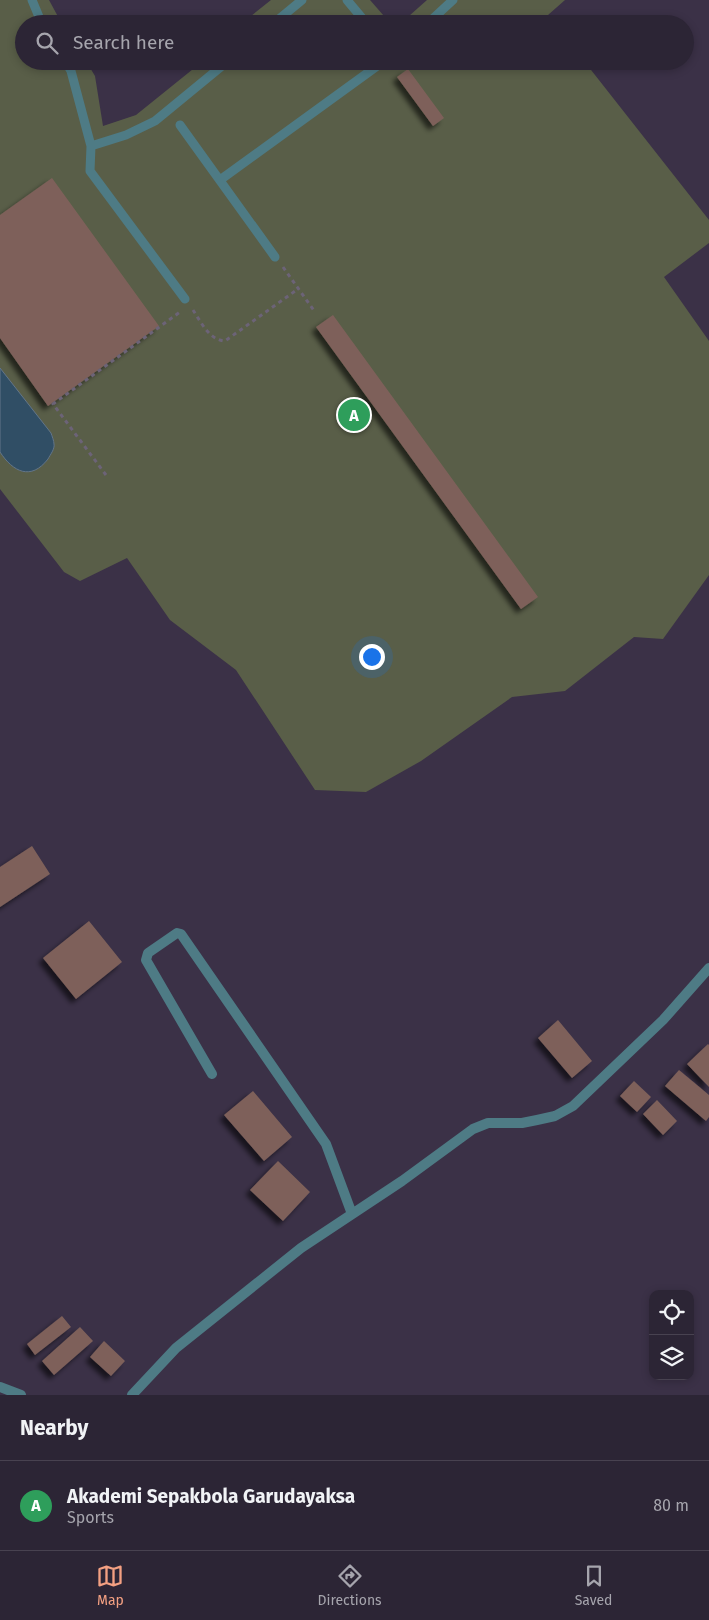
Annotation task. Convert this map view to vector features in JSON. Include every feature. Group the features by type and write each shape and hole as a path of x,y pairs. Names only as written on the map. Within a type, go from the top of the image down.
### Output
{"street":[{"path":"212,1074 146,960 148,952 177,933 181,934 326,1144 352,1214"},
{"path":"132,1395 176,1348 195,1331 301,1248 481,1125 529,1122 555,1116 573,1106 663,1020 709,968"},
{"path":"0,1388 21,1395"}],"lane":[{"path":"32,0 38,15"},
{"path":"284,15 302,0"},
{"path":"347,0 360,15"},
{"path":"437,15 453,0"},
{"path":"70,70 91,146 90,171 187,303"},
{"path":"91,146 126,135 155,121 217,70"},
{"path":"220,180 372,70"},
{"path":"180,125 275,257"}],"path":[{"path":"275,257 315,312"},
{"path":"106,475 53,404 187,303 212,337 225,341 298,289"}],"green space":[{"path":"0,0 49,0 57,15 15,15 15,70 91,70 95,76 103,126 136,115 192,70 591,70 709,220 709,243 664,277 709,341 709,575 663,639 634,637 565,691 512,697 421,761 366,792 315,790 236,670 170,620 127,558 80,581 64,572 0,489"},
{"path":"271,0 370,0 383,15 252,15"},
{"path":"427,0 565,0 548,15 410,15"}],"water":[{"path":"0,368 51,433 54,441 52,452 48,459 42,466 29,472 16,469 0,452"}],"building":[{"path":"409,70 444,118 433,126 397,77"},
{"path":"52,178 159,326 48,406 0,338 0,215"},
{"path":"333,315 538,597 521,609 316,327"},
{"path":"32,846 50,874 0,907 0,867"},
{"path":"89,921 122,962 76,999 43,958"},
{"path":"558,1020 592,1061 572,1078 538,1038"},
{"path":"709,1045 709,1087 687,1064"},
{"path":"679,1070 709,1095 709,1117 706,1121 665,1086"},
{"path":"634,1081 651,1097 637,1112 620,1096"},
{"path":"253,1091 292,1137 264,1161 224,1115"},
{"path":"657,1100 677,1121 663,1135 643,1114"},
{"path":"278,1161 310,1192 283,1221 250,1190"},
{"path":"62,1316 71,1327 35,1355 27,1344"},
{"path":"80,1327 93,1341 54,1375 42,1361"},
{"path":"104,1341 125,1361 111,1376 90,1357"}],"place":[{"name":"Akademi Sepakbola Garudayaksa","path":"354,415"}]}
